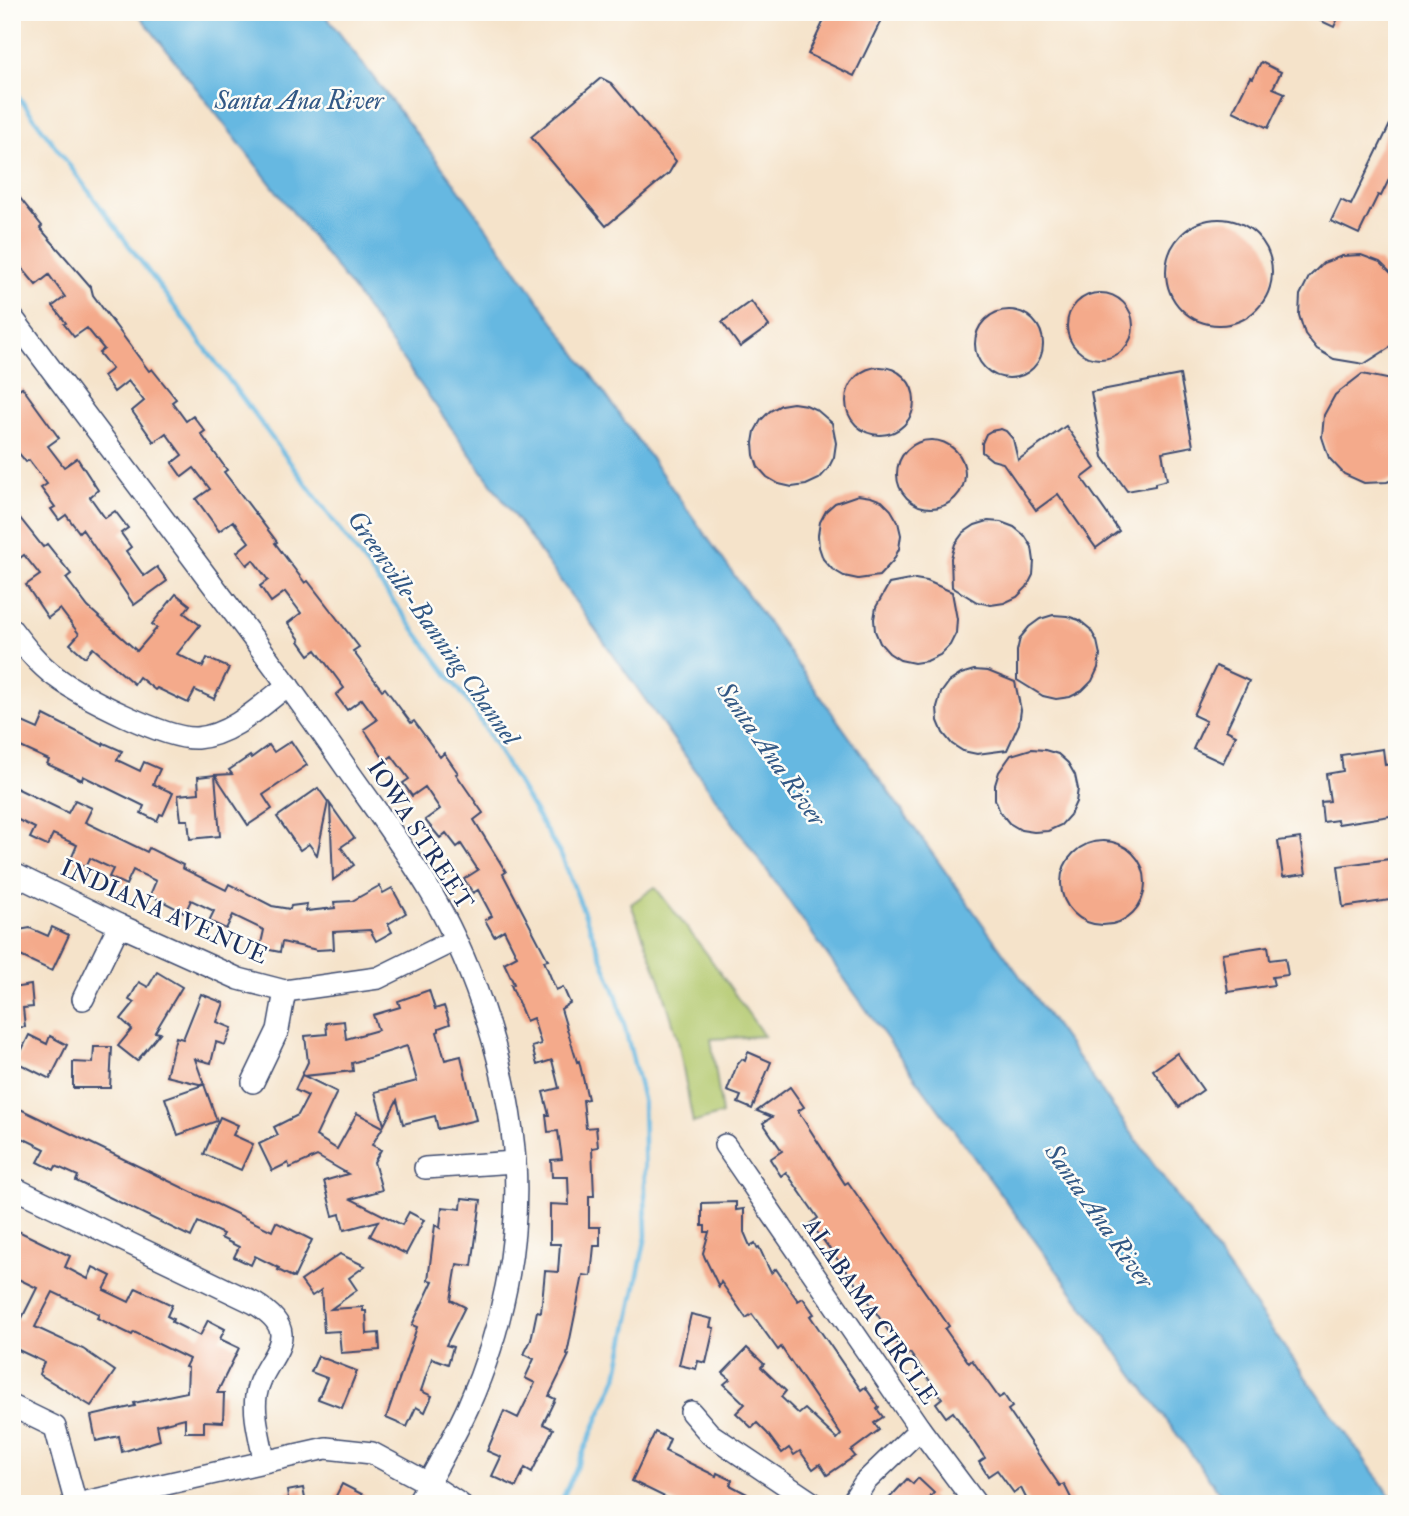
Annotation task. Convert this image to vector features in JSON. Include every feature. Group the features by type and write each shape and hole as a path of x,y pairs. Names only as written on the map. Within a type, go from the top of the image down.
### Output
{"street":[{"name":"IOWA STREET","path":"12,317 288,685 412,861 435,898 479,1000 500,1063 515,1162 508,1277 495,1333 467,1408 417,1504"},
{"path":"12,630 41,665 72,688 164,732 181,737 198,738 219,732 238,722 288,685"},
{"name":"INDIANA AVENUE","path":"12,873 239,979 285,991 378,978 455,940"},
{"path":"83,999 119,925"},
{"path":"253,1082 278,1030 285,991"},
{"name":"ALABAMA CIRCLE","path":"725,1145 920,1430 976,1504"},
{"path":"425,1168 515,1162"},
{"path":"12,1187 254,1303 275,1320 279,1328 279,1345 259,1385 256,1400 264,1461"},
{"path":"12,1406 55,1427 76,1504 326,1448 372,1453 428,1483 460,1504"},
{"path":"691,1412 710,1434 814,1504"},
{"path":"850,1504 864,1482 920,1430"}],"green space":[{"path":"655,887 707,954 764,1036 711,1039 722,1114 693,1123 678,1040 660,980 631,904"}],"water":[{"name":"Santa Ana River","path":"137,12 323,12 456,185 1396,1504 1228,1504 893,1047 351,287"}],"building":[{"path":"828,12 885,12 854,76 808,54"},
{"path":"1302,12 1341,12 1334,27"},
{"path":"1261,62 1281,72 1273,88 1285,93 1268,128 1233,111 1250,77 1253,78"},
{"path":"601,78 611,83 676,161 669,173 606,226 531,137"},
{"path":"1397,110 1397,163 1359,234 1331,221 1341,200 1351,205"},
{"path":"12,188 42,226 40,228 91,287 93,295 149,371 152,369 176,399 172,402 186,421 193,416 205,431 201,434 227,470 224,472 305,583 308,581 359,647 353,651 382,690 385,688 411,723 414,721 440,757 444,753 458,773 456,774 483,813 474,820 506,872 503,874 548,960 544,961 556,990 563,987 570,1003 561,1009 577,1062 579,1061 588,1099 583,1100 586,1128 596,1127 598,1147 592,1148 594,1196 589,1196 589,1227 600,1227 600,1246 594,1246 591,1276 583,1275 567,1354 569,1355 549,1396 555,1399 543,1424 553,1429 532,1472 525,1468 516,1487 492,1476 501,1457 487,1451 504,1411 518,1418 535,1383 525,1378 534,1359 524,1354 531,1340 537,1311 541,1312 545,1271 558,1272 560,1244 550,1244 550,1204 569,1205 568,1177 552,1177 551,1160 562,1159 558,1131 548,1132 546,1115 549,1115 543,1092 559,1088 552,1060 537,1065 532,1047 541,1044 533,1018 526,1021 504,963 517,956 504,930 494,936 485,920 492,916 478,890 473,893 464,879 478,870 461,844 457,847 446,833 440,838 425,820 440,809 425,787 412,796 403,783 409,779 392,756 385,761 364,729 377,720 362,699 347,710 336,695 344,688 316,650 309,655 299,641 288,623 301,613 285,592 271,602 260,586 268,580 253,560 247,565 237,552 249,542 233,521 219,531 196,499 210,489 194,468 182,477 172,463 182,455 166,433 154,442 132,411 144,401 128,381 114,392 103,376 112,369 99,353 104,349 87,328 74,337 64,324 66,323 53,306 65,297 49,275 36,285 12,256"},
{"path":"1219,219 1239,223 1257,234 1268,252 1272,272 1268,292 1257,310 1239,321 1219,325 1199,321 1181,310 1170,292 1166,272 1170,252 1181,234 1199,223"},
{"path":"1361,255 1380,262 1397,279 1397,338 1389,348 1364,364 1334,359 1317,349 1305,334 1299,315 1300,295 1309,277 1323,263 1342,256"},
{"path":"1100,293 1113,296 1123,303 1130,313 1133,326 1130,339 1123,349 1113,356 1100,359 1087,356 1077,349 1070,339 1067,326 1070,313 1077,303 1087,296"},
{"path":"751,301 769,326 740,347 722,322"},
{"path":"1009,310 1022,313 1033,320 1040,331 1043,344 1040,357 1033,368 1022,375 1009,378 996,375 985,368 978,357 975,344 978,331 985,320 996,313"},
{"path":"887,367 908,382 914,394 912,414 904,425 887,435 873,435 856,425 848,414 846,394 856,377 867,369"},
{"path":"1362,374 1397,381 1397,478 1387,482 1364,483 1344,474 1329,458 1322,437 1324,415 1335,395"},
{"path":"1180,375 1193,446 1162,452 1167,480 1155,483 1155,486 1127,491 1103,457 1091,392"},
{"path":"22,387 59,438 48,446 64,467 77,458 98,490 90,497 105,518 115,511 128,528 121,533 131,547 126,551 144,576 157,567 167,581 134,605 82,529 79,532 66,515 59,520 51,509 55,507 41,488 47,484 29,460 26,462 12,445 12,394"},
{"path":"793,403 817,410 832,423 836,443 834,457 819,479 792,487 767,477 758,467 753,443 755,431 770,411"},
{"path":"1066,426 1095,468 1082,478 1119,531 1096,548 1058,494 1036,510 1003,463 992,460 982,452 986,434 1001,429 1013,439 1018,460"},
{"path":"938,440 959,455 965,467 963,487 955,498 938,508 924,508 907,498 899,487 897,467 907,450 918,442"},
{"path":"858,495 882,501 898,522 901,535 899,549 893,561 879,576 858,579 844,576 832,569 823,559 818,535 820,522 826,511 835,503"},
{"path":"12,508 43,547 47,544 71,574 66,578 88,607 137,651 157,628 152,624 176,594 190,605 184,613 200,625 177,654 203,667 207,658 229,668 214,699 195,690 188,703 157,688 155,690 139,677 134,684 93,648 85,657 70,644 79,634 60,609 48,618 26,585 40,575 24,555 12,564"},
{"path":"988,521 1014,527 1025,536 1032,547 1034,561 1033,575 1027,587 1017,597 991,605 977,602 952,587 951,558 955,544 963,533"},
{"path":"915,579 952,592 957,619 956,633 950,645 940,655 914,663 900,660 889,653 880,643 874,619 876,607 889,584"},
{"path":"1053,615 1079,620 1090,629 1097,641 1100,655 1092,681 1082,691 1070,697 1056,699 1043,696 1017,680 1020,638 1040,619"},
{"path":"1216,666 1249,681 1226,730 1236,735 1223,763 1193,749 1206,721 1193,715"},
{"path":"974,670 988,671 1015,682 1021,710 1019,724 1007,750 977,754 963,751 952,744 938,721 937,707 941,693 949,682"},
{"path":"44,715 103,745 104,743 122,751 117,760 140,771 144,762 160,769 153,784 173,793 163,815 160,814 157,821 141,813 144,806 83,776 82,780 47,764 49,760 12,743 12,732 18,720 38,729"},
{"path":"291,741 307,765 263,795 272,809 248,825 215,775 232,774 229,770 269,745 274,752"},
{"path":"1031,749 1058,754 1068,763 1075,775 1078,789 1070,815 1061,825 1048,831 1021,830 1009,823 1000,812 995,799 999,772 1011,755"},
{"path":"1383,749 1385,765 1397,763 1397,815 1338,824 1337,820 1323,822 1321,802 1330,801 1326,774 1343,771 1341,755"},
{"path":"215,775 220,836 190,839 188,820 181,820 178,795 199,793 198,777"},
{"path":"12,786 68,813 75,800 92,808 85,822 147,852 149,848 226,890 229,884 272,906 290,909 291,906 307,904 306,911 335,908 334,902 352,901 379,886 383,893 392,888 406,913 388,924 392,932 376,941 370,930 333,932 334,949 317,950 282,942 280,952 260,948 264,930 233,915 226,929 209,921 214,911 191,900 185,913 150,895 156,881 133,870 126,885 109,877 113,869 90,858 86,867 71,859 77,845 53,834 47,846 30,838 35,828 12,817"},
{"path":"318,788 328,802 317,855 309,844 300,850 277,817"},
{"path":"330,804 354,838 341,847 354,865 333,880"},
{"path":"1300,838 1306,874 1283,877 1278,841"},
{"path":"1103,841 1126,848 1138,860 1145,883 1138,906 1126,918 1103,925 1080,918 1068,906 1061,883 1068,860 1080,848"},
{"path":"1397,858 1397,899 1343,907 1338,866"},
{"path":"12,926 19,930 30,928 48,936 52,927 69,935 52,971 12,952"},
{"path":"1268,946 1270,960 1285,958 1288,975 1272,977 1274,985 1228,992 1222,953"},
{"path":"157,972 182,987 155,1032 160,1033 137,1061 118,1046 132,1029 121,1019 134,1003 129,1000 139,982 148,987"},
{"path":"31,985 33,1007 23,1008 25,1027 12,1028 12,988"},
{"path":"429,990 435,1009 444,1006 450,1024 439,1028 437,1032 445,1060 461,1056 476,1120 438,1129 435,1116 403,1124 397,1100 384,1125 375,1092 417,1081 407,1046 352,1063 353,1071 304,1076 337,1092 316,1136 337,1149 357,1113 383,1127 372,1145 381,1150 374,1162 382,1190 351,1199 402,1225 409,1212 424,1220 406,1254 370,1236 378,1221 344,1230 340,1214 333,1216 324,1181 348,1174 317,1156 290,1168 288,1163 272,1171 259,1144 278,1135 274,1127 298,1115 308,1096 295,1090 308,1062 305,1036 327,1034 326,1023 344,1021 346,1039 378,1030 373,1015 400,1007 398,1001"},
{"path":"201,994 224,1003 217,1022 232,1028 225,1045 216,1042 211,1063 195,1059 217,1121 178,1135 165,1098 203,1085 166,1076 176,1037 183,1039"},
{"path":"29,1035 47,1044 50,1036 67,1045 50,1079 16,1062"},
{"path":"94,1047 112,1047 110,1088 73,1088 73,1062 93,1063"},
{"path":"748,1052 771,1062 752,1109 738,1103 741,1096 727,1091 737,1065 742,1059 745,1061"},
{"path":"1177,1053 1203,1090 1179,1107 1153,1070"},
{"path":"790,1087 804,1107 798,1111 845,1184 848,1182 949,1326 945,1329 969,1363 972,1360 999,1398 1004,1395 1012,1407 1008,1410 1060,1486 1064,1484 1074,1504 1029,1504 1021,1488 1014,1493 997,1470 988,1476 979,1462 985,1458 953,1412 946,1417 936,1403 942,1398 910,1353 905,1356 865,1296 817,1232 811,1223 818,1218 786,1172 781,1176 770,1159 782,1151 763,1123 772,1117 757,1111"},
{"path":"12,1105 272,1231 276,1222 312,1240 294,1278 255,1256 251,1265 234,1257 239,1247 221,1238 223,1234 198,1222 191,1237 76,1181 78,1176 56,1166 54,1170 38,1162 45,1149 12,1133"},
{"path":"220,1117 238,1125 233,1135 253,1144 241,1170 204,1154"},
{"path":"462,1198 481,1200 472,1266 457,1264 451,1300 465,1307 446,1345 453,1347 448,1364 432,1358 421,1391 432,1396 425,1412 416,1407 407,1427 386,1418 417,1327 412,1325 433,1281 428,1280 435,1225 440,1228 442,1207 461,1209"},
{"path":"736,1202 736,1210 744,1209 744,1232 750,1246 755,1243 757,1248 759,1247 771,1273 776,1269 798,1301 803,1298 814,1314 810,1316 861,1390 865,1387 883,1417 874,1423 879,1430 851,1451 855,1456 827,1475 820,1464 813,1469 800,1451 794,1455 789,1448 782,1453 757,1423 752,1428 736,1413 745,1404 724,1384 730,1379 723,1373 747,1348 764,1364 761,1367 786,1391 781,1397 799,1414 805,1409 837,1439 841,1435 781,1347 778,1350 752,1314 746,1318 721,1282 719,1287 705,1258 703,1253 709,1232 705,1232 705,1226 702,1226 702,1203"},
{"path":"12,1228 70,1256 65,1267 88,1279 93,1267 111,1276 104,1290 129,1302 136,1288 172,1305 167,1316 173,1319 172,1322 200,1336 208,1320 225,1329 220,1339 239,1348 217,1393 224,1393 223,1422 204,1421 204,1432 185,1432 185,1418 157,1425 160,1440 122,1452 119,1436 96,1441 91,1416 135,1406 134,1403 187,1392 188,1368 185,1367 189,1359 134,1332 132,1335 97,1318 99,1314 53,1292 35,1327 83,1349 115,1371 91,1406 39,1374 44,1362 12,1347 12,1315 21,1320 37,1288 12,1276"},
{"path":"340,1254 365,1266 349,1278 357,1290 331,1309 363,1307 363,1311 366,1311 367,1334 379,1333 380,1350 341,1353 339,1331 324,1332 321,1290 312,1296 301,1281"},
{"path":"691,1314 712,1319 710,1327 714,1328 706,1363 698,1361 696,1369 679,1365"},
{"path":"318,1356 357,1371 342,1408 318,1399 327,1378 311,1372"},
{"path":"655,1432 670,1439 665,1451 716,1476 717,1473 732,1480 730,1485 766,1504 679,1504 632,1481"},
{"path":"918,1478 934,1493 930,1497 937,1504 884,1504 907,1479 913,1484"},
{"path":"342,1484 381,1504 332,1504"},
{"path":"303,1488 306,1504 289,1504 287,1491"}],"waterway":[{"name":"Greenville-Banning Channel","path":"12,88 474,710 563,859 617,997 643,1099 646,1236 617,1377 560,1504"}]}
